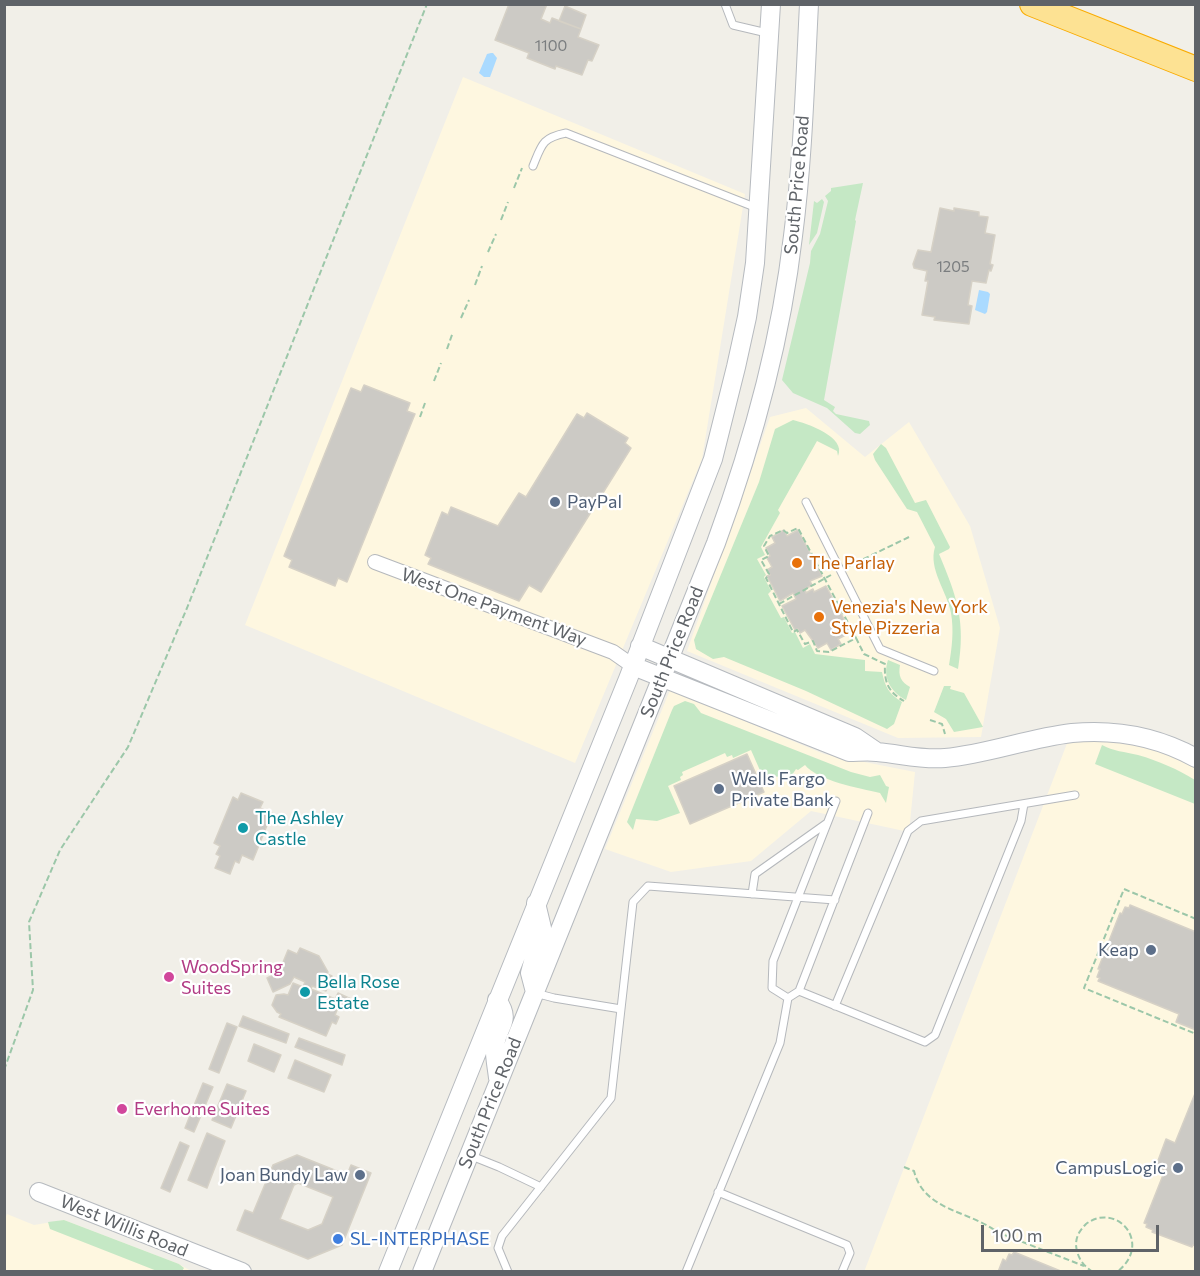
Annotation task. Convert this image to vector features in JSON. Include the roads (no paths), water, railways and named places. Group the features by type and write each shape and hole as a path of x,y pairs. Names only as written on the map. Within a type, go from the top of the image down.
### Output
{"highway":[{"path":"1032,4 1196,69"}],"main road":[{"name":"South Price Road","path":"388,1272 633,666 699,498 725,417 747,317 755,263 771,4"},
{"name":"South Price Road","path":"422,1272 716,543 740,476 765,383 790,257 800,175 809,4"},
{"path":"640,646 855,737 877,752"},
{"path":"633,666 849,752 877,752 915,758 946,758 1071,733 1117,732 1151,739 1196,758"},
{"path":"535,993 530,973 542,928 536,903"},
{"path":"497,1000 504,1012 504,1020 495,1045 498,1083"},
{"name":"West Willis Road","path":"39,1192 242,1272"}],"street":[{"name":"West One Payment Way","path":"375,562 613,652 633,666"},
{"path":"613,652 640,646"}],"lane":[{"path":"725,4 733,25 769,33"},
{"path":"533,166 541,147 550,136 566,133 600,144 759,210"},
{"path":"806,502 880,649 934,671"},
{"path":"835,1006 908,831 921,821 1075,795"},
{"path":"788,998 771,987 773,961 836,801"},
{"path":"799,992 925,1041 935,1035 1021,820 1024,804"},
{"path":"788,998 799,992 868,813"},
{"path":"752,894 755,874 827,823"},
{"path":"508,1272 498,1248 502,1236 611,1098 633,902 648,886 835,900"},
{"path":"535,993 621,1009"},
{"path":"686,1272 780,1043 788,998"},
{"path":"469,1155 541,1187"},
{"path":"718,1192 847,1245 850,1253 842,1272"}],"water":[{"path":"493,53 497,58 490,77 484,77 479,73 487,54"},
{"path":"979,290 990,294 985,314 975,310"}],"place":[{"name":"PayPal","path":"555,502"},
{"name":"The Parlay","path":"797,563"},
{"name":"Venezia's New York Style Pizzeria","path":"819,617"},
{"name":"Wells Fargo Private Bank","path":"719,789"},
{"name":"The Ashley Castle","path":"243,828"},
{"name":"Keap","path":"1151,950"},
{"name":"WoodSpring Suites","path":"169,977"},
{"name":"Bella Rose Estate","path":"305,992"},
{"name":"Everhome Suites","path":"122,1109"},
{"name":"CampusLogic","path":"1178,1168"},
{"name":"Joan Bundy Law","path":"360,1175"},
{"name":"SL-INTERPHASE","path":"338,1239"}]}
